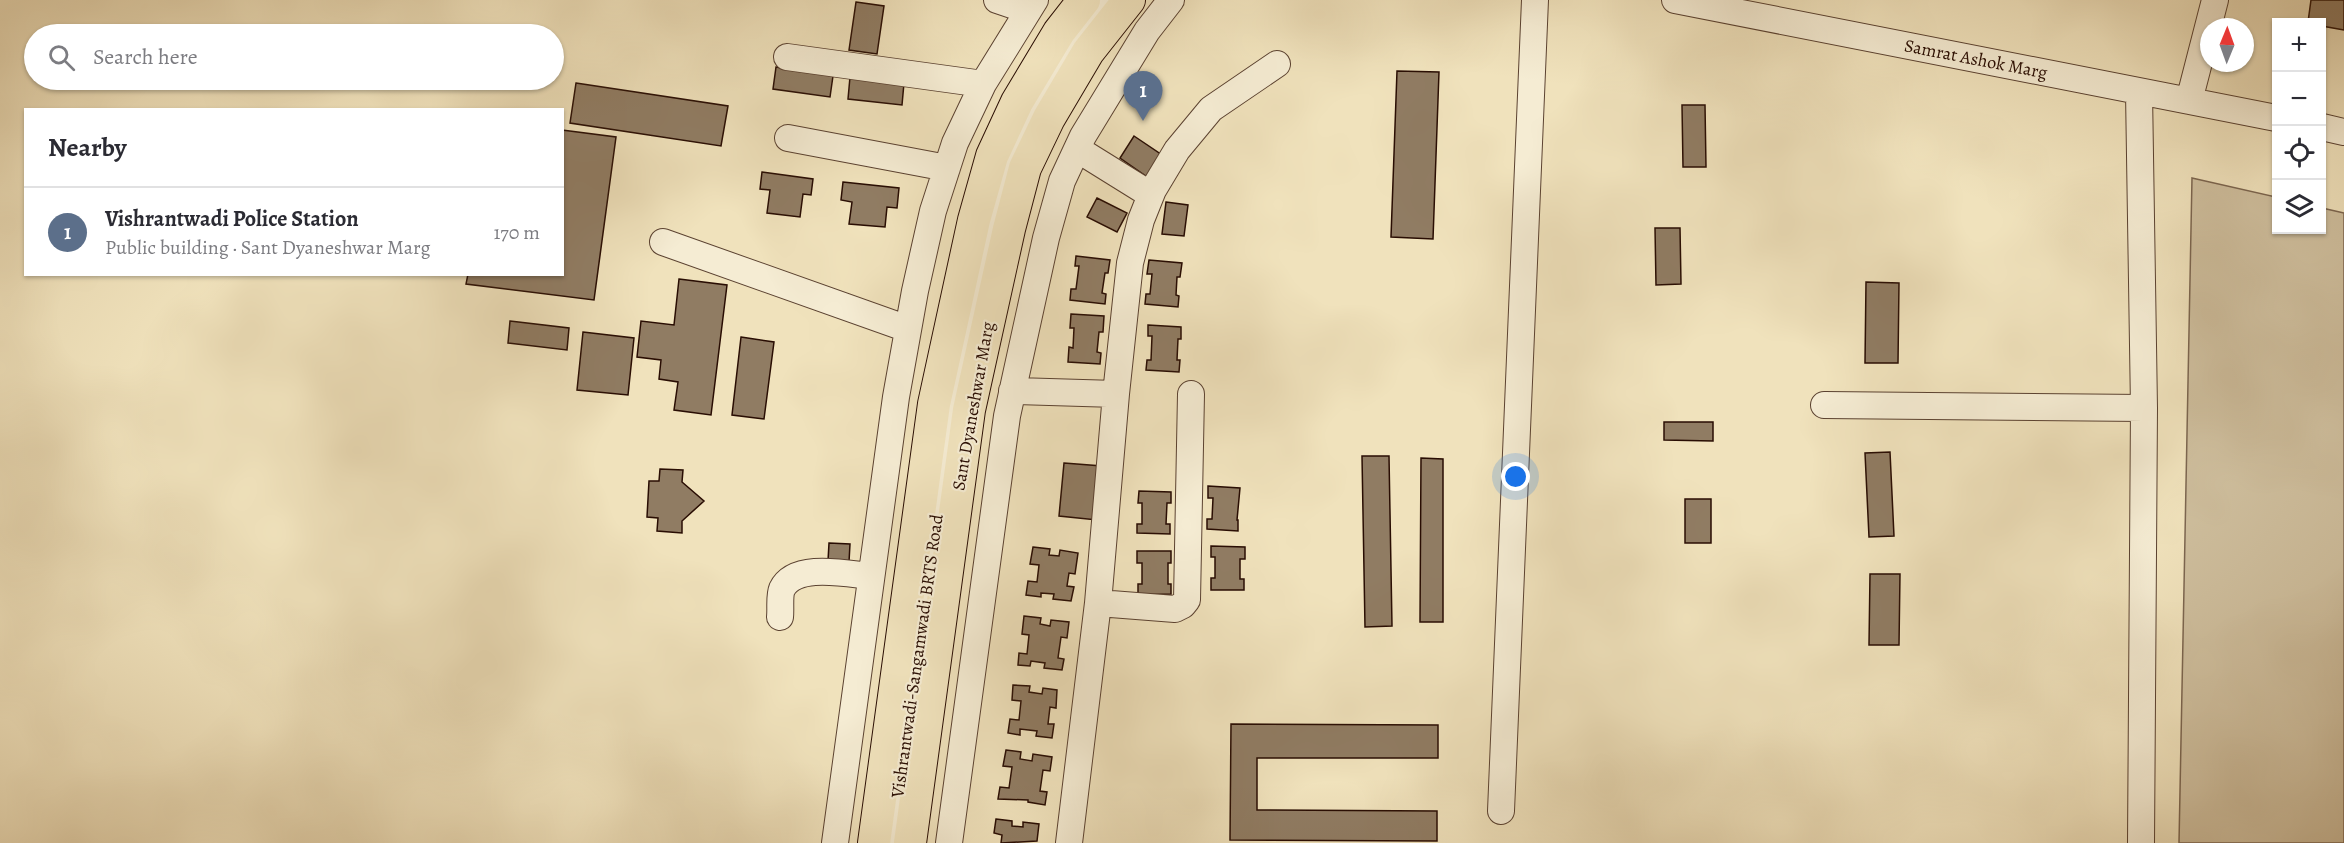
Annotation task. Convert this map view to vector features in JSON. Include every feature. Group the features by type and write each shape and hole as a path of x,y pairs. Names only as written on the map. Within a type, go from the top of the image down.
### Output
{"main road":[{"name":"Sant Dyaneshwar Marg","path":"874,843 934,404 974,220 992,156 1017,102 1059,32 1083,0"},
{"name":"Sant Dyaneshwar Marg","path":"910,843 969,410 1009,229 1025,168 1049,118 1088,52 1129,0"}],"street":[{"path":"835,843 896,397 933,211 955,142 983,84 1031,5 997,0"},
{"name":"Vishrantwadi-Sangamwadi BRTS Road","path":"892,843 951,407 992,224 1009,162 1033,110 1073,42 1106,0"},
{"path":"949,843 1012,391 1046,238 1062,181 1077,149 1147,32 1171,0"},
{"path":"1501,811 1534,0"},
{"name":"Samrat Ashok Marg","path":"1675,0 2272,117"},
{"path":"2189,101 2215,0"},
{"path":"787,57 983,84"},
{"path":"1069,843 1098,603 1130,263 1141,220 1151,195 1177,150 1211,109 1276,64"},
{"path":"2139,92 2144,408 2141,843"},
{"path":"2326,128 2344,132"},
{"path":"788,138 947,168"},
{"path":"1077,149 1151,195"},
{"path":"663,242 908,329"},
{"path":"1012,391 1116,394"},
{"path":"1098,603 1174,609 1183,605 1187,600 1191,394"},
{"path":"1824,405 2144,408"},
{"path":"780,617 781,590 796,576 811,571 871,576"}],"shaded area":[{"path":"2192,178 2272,196 2272,234 2326,234 2326,209 2344,213 2344,843 2179,843"}],"building":[{"path":"2311,0 2344,0 2344,30 2326,27 2326,18 2309,18"},
{"path":"856,2 884,6 877,54 849,50"},
{"path":"776,67 833,76 830,97 773,89"},
{"path":"1397,71 1439,72 1433,239 1391,237"},
{"path":"850,77 904,83 902,105 848,99"},
{"path":"576,83 728,106 721,146 570,123"},
{"path":"1682,105 1705,105 1706,167 1683,167"},
{"path":"564,130 616,137 594,300 466,284 468,276 564,276"},
{"path":"1134,136 1168,159 1153,181 1120,158"},
{"path":"762,172 813,179 811,195 803,194 800,217 767,213 770,190 760,189"},
{"path":"843,182 899,188 897,208 887,207 885,227 849,224 852,202 841,200"},
{"path":"1097,198 1127,213 1117,232 1087,217"},
{"path":"1166,202 1188,205 1184,236 1162,234"},
{"path":"1655,228 1680,228 1681,284 1656,285"},
{"path":"1076,256 1110,260 1102,293 1106,294 1105,304 1070,300 1071,289 1076,289 1079,266 1075,266"},
{"path":"1149,260 1182,263 1180,277 1177,277 1178,307 1145,304 1146,294 1150,294 1152,274 1147,274"},
{"path":"679,279 727,285 711,415 674,410 678,382 659,379 661,360 637,357 641,321 674,325"},
{"path":"1866,282 1899,283 1898,363 1865,363"},
{"path":"1071,314 1104,316 1103,332 1099,332 1097,352 1101,353 1100,364 1068,362 1069,347 1073,348 1074,328 1070,328"},
{"path":"510,321 569,328 567,350 508,343"},
{"path":"1148,325 1181,327 1177,360 1180,360 1179,372 1146,370 1147,360 1151,360 1152,336 1148,336"},
{"path":"583,332 634,338 628,395 577,390"},
{"path":"741,337 774,342 764,419 732,415"},
{"path":"1664,422 1713,422 1713,441 1664,440"},
{"path":"1890,452 1894,536 1869,537 1865,453"},
{"path":"1362,456 1389,456 1392,626 1365,627"},
{"path":"1421,458 1443,459 1443,622 1420,622"},
{"path":"1064,463 1102,466 1097,520 1059,516"},
{"path":"660,469 683,470 682,482 704,501 682,521 682,533 657,531 658,518 647,517 649,481 659,481"},
{"path":"1208,486 1240,488 1238,531 1207,529 1207,519 1212,519 1213,498 1208,498"},
{"path":"1139,491 1171,492 1171,503 1167,503 1166,524 1170,524 1170,534 1137,533 1137,524 1142,524 1142,503 1138,503"},
{"path":"1685,499 1711,499 1711,543 1685,543"},
{"path":"829,543 850,544 849,562 828,561"},
{"path":"1211,546 1245,547 1245,559 1240,559 1240,579 1244,579 1244,590 1211,590 1211,578 1215,578 1215,557 1211,557"},
{"path":"1033,547 1050,549 1049,555 1059,556 1060,550 1078,553 1075,574 1069,573 1067,586 1074,587 1071,601 1053,599 1054,594 1041,593 1041,597 1026,595 1028,581 1037,582 1039,565 1030,564"},
{"path":"1137,551 1171,551 1171,563 1168,563 1168,584 1171,584 1171,594 1138,595 1138,584 1142,584 1142,563 1137,563"},
{"path":"1870,574 1900,574 1899,645 1869,645"},
{"path":"1024,616 1041,618 1040,624 1050,626 1051,620 1069,622 1067,638 1061,637 1058,658 1064,659 1062,670 1044,668 1045,663 1031,661 1030,666 1018,665 1019,653 1027,654 1029,635 1022,634"},
{"path":"1013,685 1030,686 1029,692 1042,694 1043,688 1057,690 1056,708 1050,707 1048,724 1054,724 1052,738 1036,736 1037,731 1020,729 1020,735 1008,733 1010,719 1019,720 1021,701 1012,700"},
{"path":"1231,724 1438,725 1438,758 1257,758 1257,810 1437,811 1437,841 1230,840"},
{"path":"1006,750 1021,752 1020,759 1032,761 1033,754 1052,757 1050,771 1043,770 1040,791 1047,792 1045,805 1028,802 1028,800 998,799 1000,787 1009,788 1012,767 1003,766"},
{"path":"996,819 1012,821 1012,826 1023,827 1023,822 1039,824 1037,841 1001,843 1002,835 994,833"}],"place":[{"name":"Vishrantwadi Police Station","path":"1143,121"}]}
